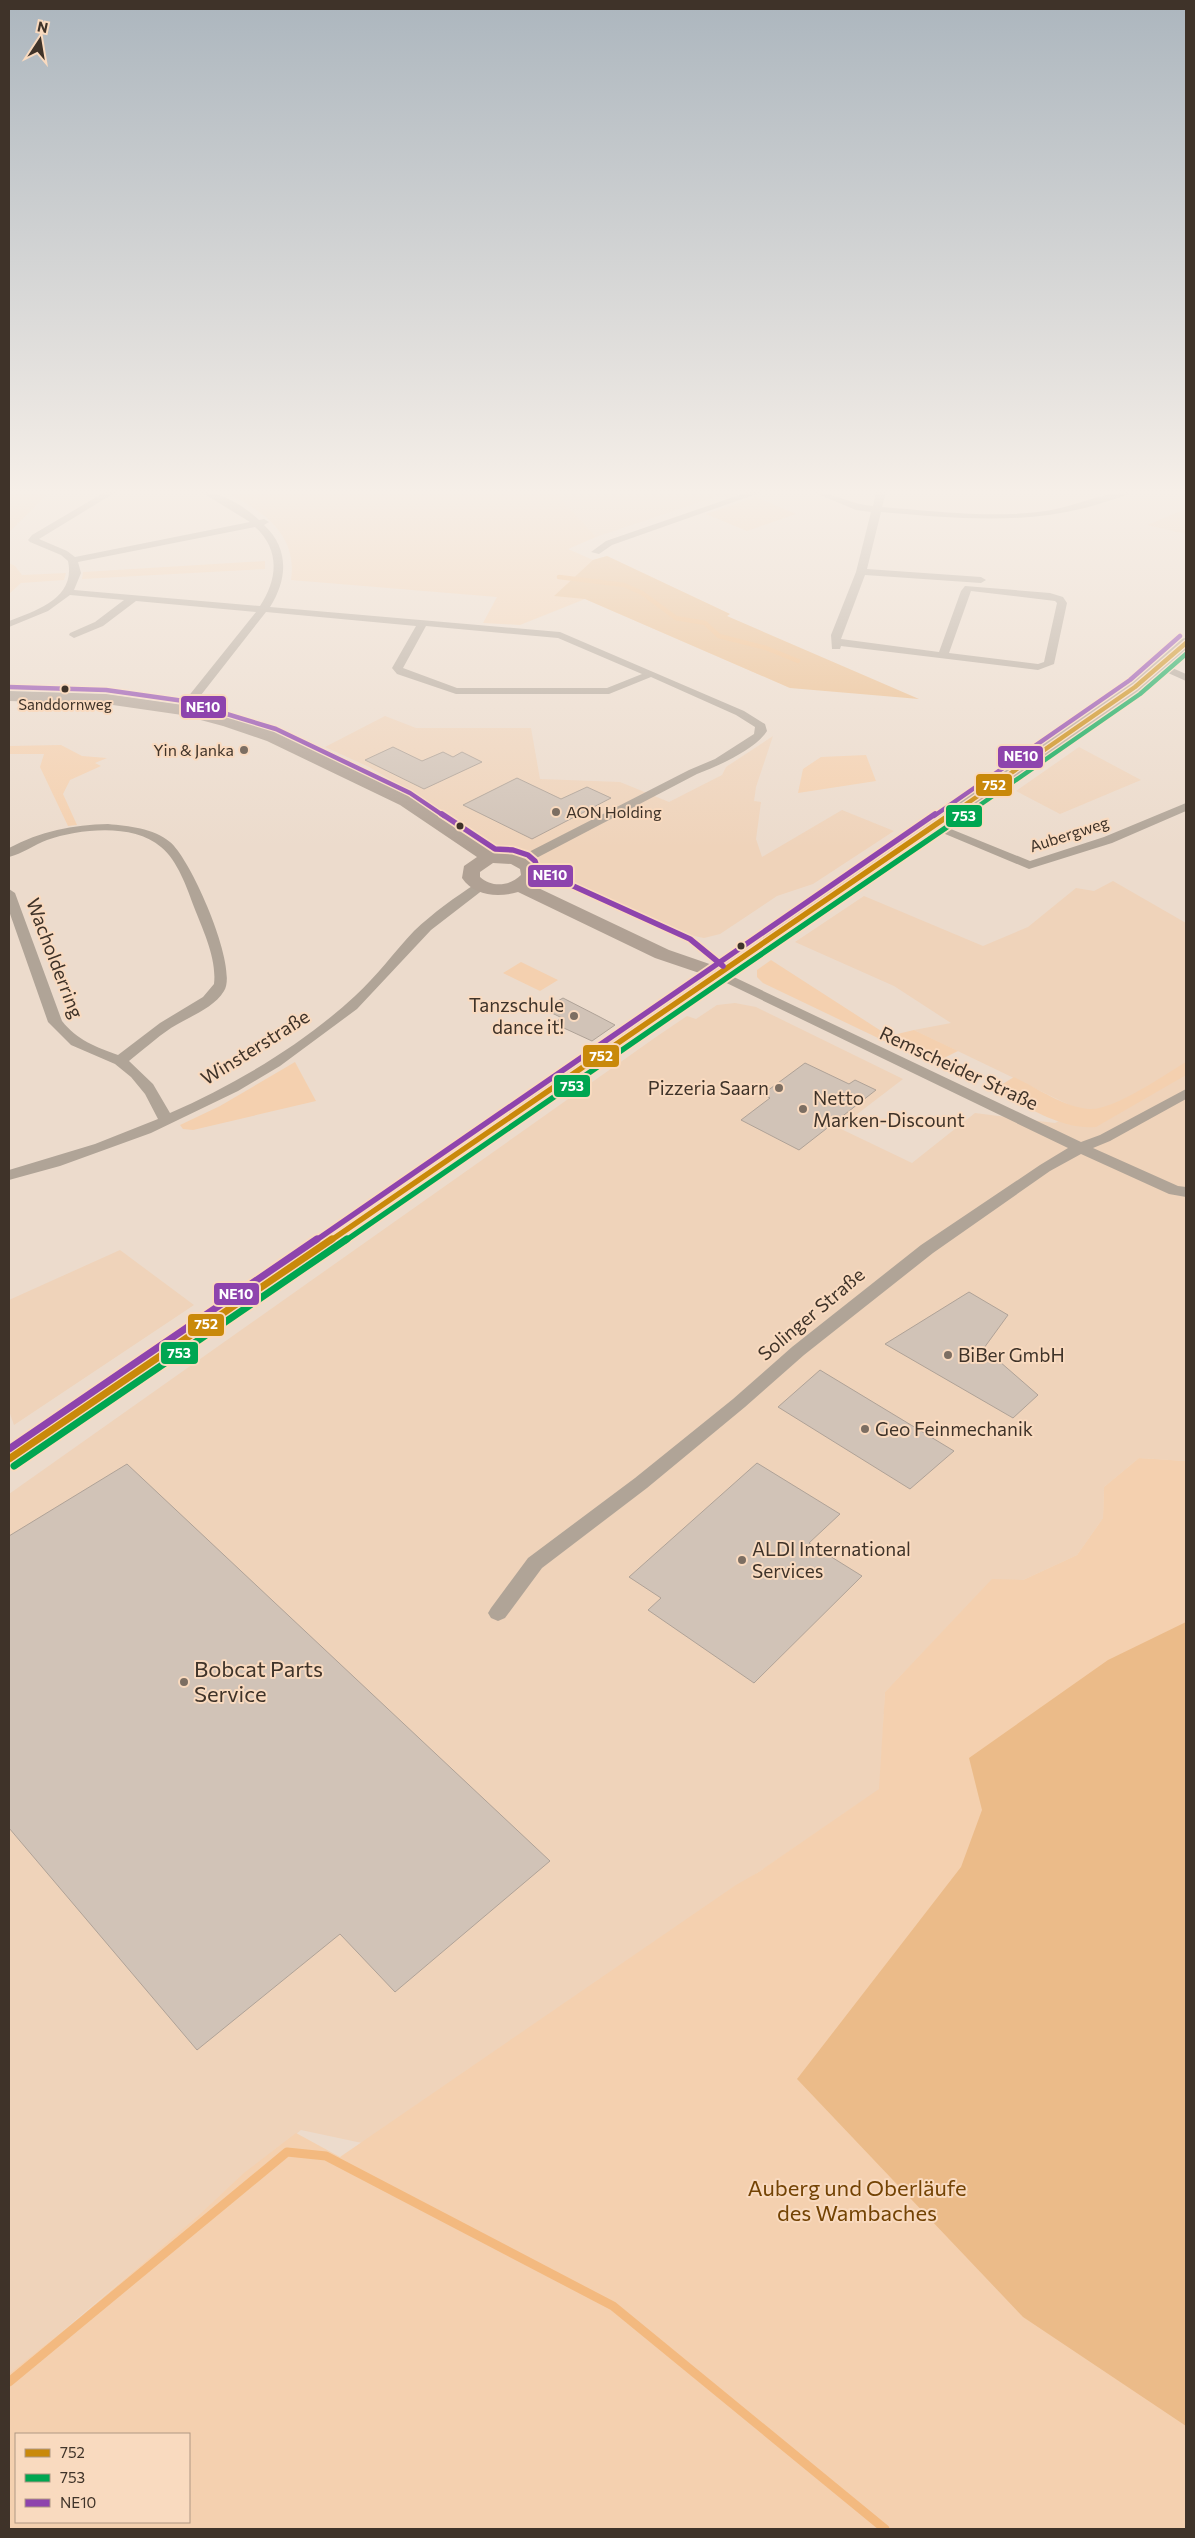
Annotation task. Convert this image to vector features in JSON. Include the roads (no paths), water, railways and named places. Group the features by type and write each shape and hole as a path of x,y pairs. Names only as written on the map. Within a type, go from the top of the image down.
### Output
{"main road":[{"path":"9,1459 595,1060 717,973 1135,687 1186,642"}],"street":[{"path":"9,624 39,610"},
{"path":"74,635 99,624 117,610"},
{"path":"183,710 262,610"},
{"path":"267,610 560,635 740,713 761,726 758,736 719,761 693,772 502,889 482,886 471,878 474,866"},
{"path":"846,610 836,635 836,645 1044,666 1048,664 1060,610"},
{"path":"943,655 959,610"},
{"path":"422,624 397,668 401,672 450,690 609,691 650,674"},
{"path":"1161,666 1186,678"},
{"path":"9,696 87,698 183,710 215,717 273,737 406,801 492,858"},
{"path":"374,785 400,812 463,856 474,866"},
{"name":"Aubergweg","path":"932,826 1028,865 1108,840 1186,806"},
{"path":"9,853 23,844 47,836 101,828 124,830 146,835 164,844 175,854 205,916 222,972 221,981 218,990 211,997 163,1027 120,1061"},
{"path":"474,866 492,858 504,858 524,874 669,957 717,973"},
{"name":"Winsterstraße","path":"9,1175 34,1169 112,1142 166,1120 226,1092 299,1045 352,1006 430,923 482,886"},
{"name":"Wacholderring","path":"9,893 56,1022 65,1035 82,1046 120,1061 137,1073 150,1087 166,1120"},
{"name":"Remscheider Straße","path":"717,973 1080,1148 1174,1190 1186,1192"},
{"name":"Solinger Straße","path":"498,1613 535,1563 641,1483 877,1287 927,1249 1045,1168 1080,1148 1105,1138 1186,1092"}],"waterway":[{"path":"666,610 676,618 705,623 719,636 766,648 798,661"},
{"path":"9,2382 287,2152 326,2156 613,2306 885,2529"}],"place":[{"name":"Sanddornweg","path":"65,689"},
{"name":"Yin & Janka","path":"244,750"},
{"name":"AON Holding","path":"556,812"},
{"name":"Tanzschule dance it!","path":"574,1016"},
{"name":"Pizzeria Saarn","path":"779,1088"},
{"name":"Netto Marken-Discount","path":"803,1109"},
{"name":"BiBer GmbH","path":"948,1355"},
{"name":"Geo Feinmechanik","path":"865,1429"},
{"name":"ALDI International Services","path":"742,1560"},
{"name":"Bobcat Parts Service","path":"184,1682"}],"park label":[{"name":"Auberg und Oberläufe des Wambaches","path":"857,2200"}]}
